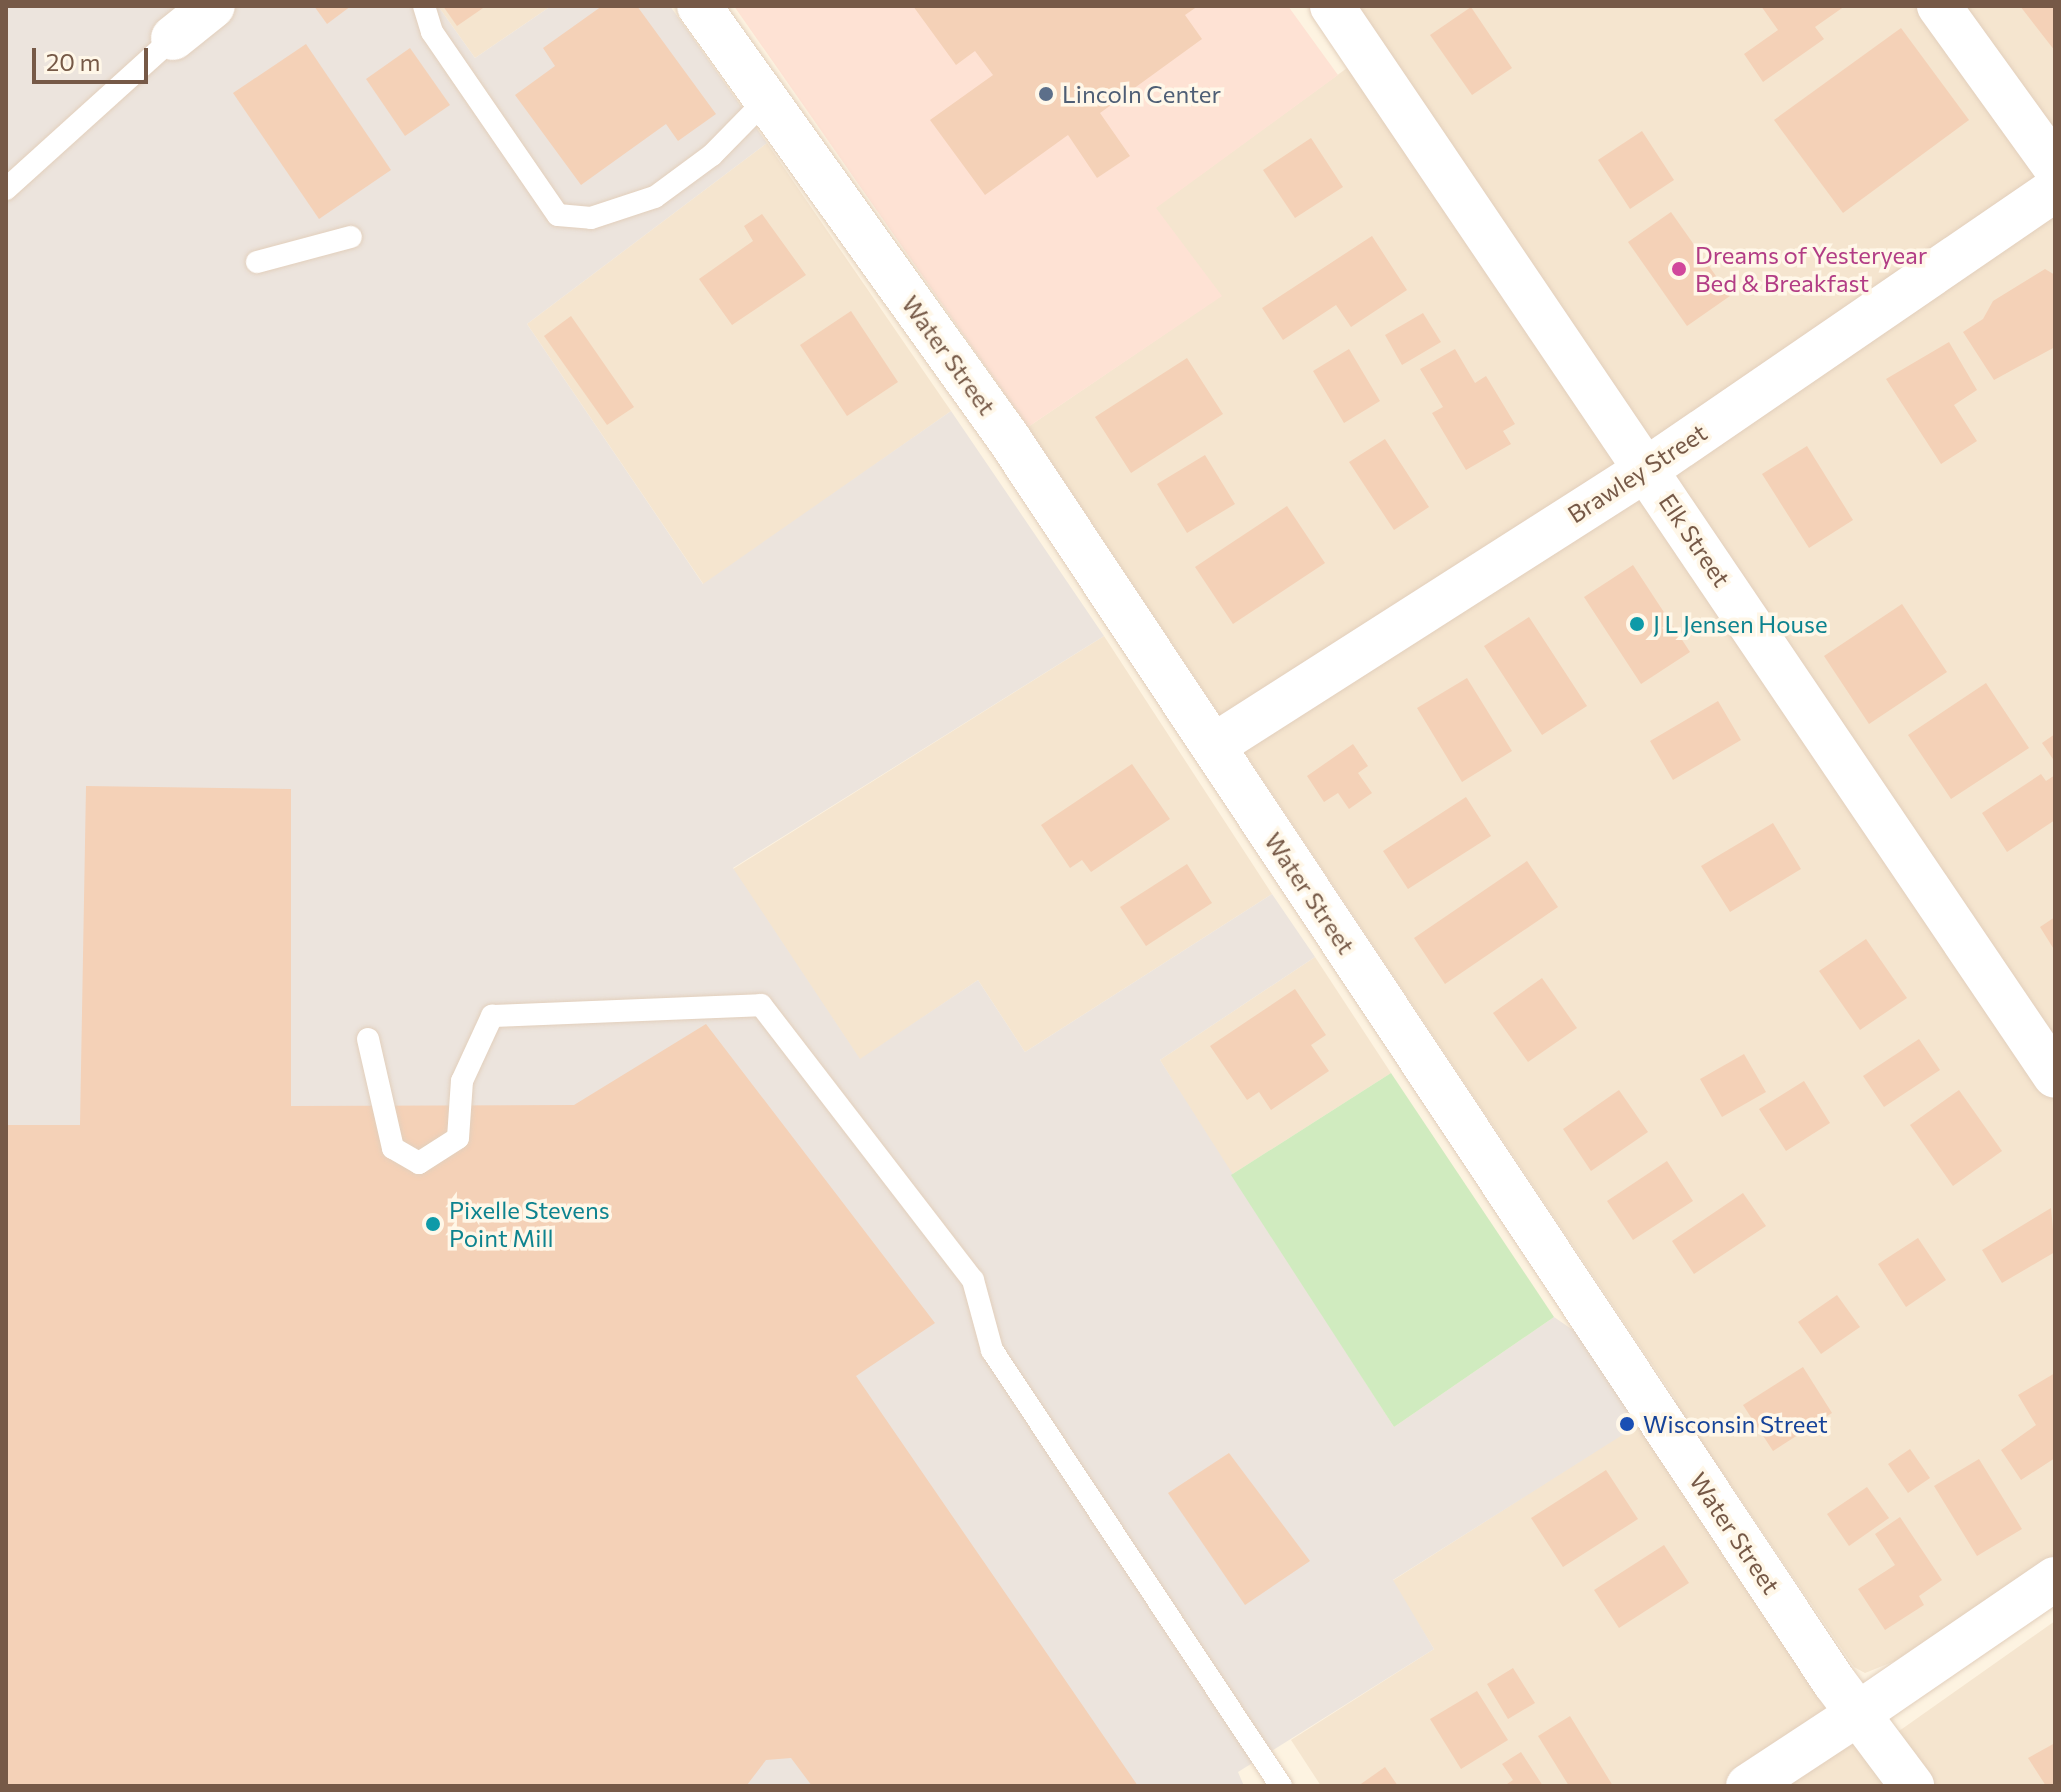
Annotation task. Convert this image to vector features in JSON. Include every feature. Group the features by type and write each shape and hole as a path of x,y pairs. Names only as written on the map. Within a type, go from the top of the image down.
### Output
{"street":[{"path":"173,38 213,6"},
{"name":"Water Street","path":"699,6 1009,439 1859,1713 1912,1786"},
{"name":"Elk Street","path":"1332,6 2055,1076"},
{"path":"1939,6 2055,167"},
{"name":"Brawley Street","path":"1213,746 1647,469 2055,190"},
{"path":"1748,1786 2055,1579"}],"lane":[{"path":"424,6 432,32 558,215 591,218 655,197 712,155 766,100"},
{"path":"6,189 173,38"},
{"path":"257,262 351,237"},
{"path":"368,1039 393,1148 419,1163 458,1138 462,1081 492,1016 761,1005 973,1280 992,1350 1281,1786"}],"shaded area":[{"path":"6,6 438,6 475,58 551,6 670,6 767,143 527,324 703,584 951,411 1104,636 733,868 860,1059 978,980 1025,1052 1272,894 1315,957 1160,1060 1394,1427 1554,1317 1676,1401 1393,1580 1434,1649 1238,1772 1244,1786 6,1786"},
{"path":"438,6 551,6 475,58"},
{"path":"734,6 1288,6 1338,75 1156,208 1222,296 1028,427"},
{"path":"1353,6 2055,6 2055,1554 1895,1661 1865,1673 1854,1667 1715,1461 1892,1736 2055,1621 2055,1786 1321,1786 1291,1740 1434,1649 1392,1581 1676,1400 1028,427 1221,296 1155,208 1380,44"},
{"path":"767,143 951,411 704,585 527,324"},
{"path":"1104,636 1272,894 1025,1052 978,980 860,1060 733,869"},
{"path":"1315,957 1391,1073 1231,1175 1160,1060"}],"green space":[{"path":"1391,1073 1554,1317 1394,1427 1231,1175"}],"building":[{"path":"314,6 351,6 327,24"},
{"path":"443,6 486,6 457,26"},
{"path":"602,6 637,6 716,114 678,141 666,124 581,185 515,95 555,66 543,48"},
{"name":"Lincoln Center","path":"913,6 1198,6 1185,15 1202,39 1100,113 1130,156 1097,178 1068,135 985,195 930,120 993,75 975,51 956,65"},
{"path":"1761,6 1845,6 1815,27 1824,39 1763,82 1744,54 1778,30"},
{"path":"2020,6 2055,6 2055,51"},
{"path":"1471,7 1512,68 1472,95 1430,35"},
{"path":"1901,28 1969,120 1843,213 1774,120"},
{"path":"306,44 391,170 319,219 233,93"},
{"path":"410,48 450,105 405,136 366,79"},
{"path":"1642,131 1674,180 1630,209 1598,160"},
{"path":"1311,138 1343,187 1295,218 1263,170"},
{"name":"Dreams of Yesteryear Bed & Breakfast","path":"1671,212 1730,296 1687,326 1628,242"},
{"path":"762,214 806,275 732,325 699,279 753,241 744,226"},
{"path":"1372,236 1407,290 1351,327 1336,305 1283,340 1262,308"},
{"path":"2045,269 2055,275 2055,347 1994,380 1963,332 1983,319 1993,301"},
{"path":"851,311 898,382 847,416 800,345"},
{"path":"1423,313 1441,342 1402,365 1385,335"},
{"path":"571,316 634,407 607,425 544,336"},
{"path":"1949,342 1977,390 1954,405 1977,441 1941,464 1886,379"},
{"path":"1349,349 1380,401 1344,423 1313,371"},
{"path":"1455,349 1475,383 1486,376 1515,424 1503,431 1511,444 1466,470 1432,413 1443,407 1420,369"},
{"path":"1187,358 1223,414 1131,473 1095,417"},
{"path":"1385,439 1429,507 1394,530 1349,462"},
{"path":"1807,446 1853,520 1809,548 1762,474"},
{"path":"1205,455 1235,504 1187,533 1157,484"},
{"path":"1287,506 1325,563 1233,624 1195,567"},
{"name":"J L Jensen House","path":"1633,565 1690,652 1641,684 1584,597"},
{"path":"1902,604 1947,672 1869,724 1824,656"},
{"path":"1529,617 1587,706 1542,735 1484,646"},
{"path":"1467,678 1512,751 1462,782 1417,708"},
{"path":"1986,683 2029,748 1951,799 1908,735"},
{"path":"1718,701 1741,740 1673,780 1650,741"},
{"path":"2055,734 2055,762 2042,743"},
{"path":"1353,744 1368,766 1358,773 1372,793 1349,809 1338,793 1324,802 1307,776"},
{"path":"1132,764 1170,819 1091,872 1082,860 1070,868 1041,825"},
{"path":"2041,774 2046,781 2055,775 2055,820 2007,852 1982,813"},
{"name":"Pixelle Stevens Point Mill","path":"86,786 291,789 291,1106 574,1105 706,1024 935,1323 856,1376 1138,1786 812,1786 791,1758 766,1760 747,1785 6,1786 6,1125 80,1125"},
{"path":"1466,797 1491,836 1408,889 1383,851"},
{"path":"1773,823 1801,869 1730,912 1701,866"},
{"path":"1527,861 1558,907 1445,984 1414,938"},
{"path":"1187,864 1212,903 1146,946 1120,907"},
{"path":"2055,917 2055,951 2040,927"},
{"path":"1866,939 1907,998 1860,1030 1819,971"},
{"path":"1542,978 1577,1028 1528,1062 1493,1013"},
{"path":"1295,989 1326,1035 1311,1045 1329,1071 1271,1110 1259,1092 1247,1100 1210,1046"},
{"path":"1919,1039 1940,1070 1884,1107 1863,1076"},
{"path":"1744,1054 1766,1092 1722,1117 1700,1079"},
{"path":"1804,1081 1830,1123 1786,1151 1759,1109"},
{"path":"1619,1090 1648,1132 1591,1171 1563,1129"},
{"path":"1959,1090 2002,1151 1953,1186 1910,1125"},
{"path":"1667,1161 1693,1201 1633,1240 1607,1201"},
{"path":"1743,1193 1766,1226 1694,1274 1672,1241"},
{"path":"2051,1208 2055,1252 2002,1283 1982,1250"},
{"path":"1918,1238 1946,1280 1906,1307 1878,1264"},
{"path":"1837,1295 1860,1327 1821,1354 1798,1322"},
{"path":"1803,1367 1832,1413 1773,1451 1743,1405"},
{"path":"2055,1373 2055,1458 2021,1480 2001,1450 2036,1425 2018,1395"},
{"path":"1910,1449 1930,1478 1908,1493 1888,1464"},
{"path":"1229,1453 1310,1561 1245,1605 1168,1493"},
{"path":"1979,1459 2022,1529 1977,1556 1934,1486"},
{"path":"1606,1470 1638,1519 1563,1567 1531,1518"},
{"path":"1867,1487 1889,1518 1849,1546 1827,1514"},
{"path":"1900,1517 1942,1580 1919,1596 1924,1605 1885,1630 1858,1589 1895,1565 1875,1534"},
{"path":"1664,1545 1689,1583 1619,1628 1594,1590"},
{"path":"1513,1668 1535,1703 1508,1719 1487,1684"},
{"path":"1477,1691 1508,1740 1461,1769 1430,1719"},
{"path":"1570,1716 1613,1786 1569,1786 1538,1736"},
{"path":"2055,1743 2055,1786 2046,1786 2028,1758"},
{"path":"1521,1752 1543,1786 1504,1786 1513,1780 1502,1764"},
{"path":"1385,1767 1398,1786 1358,1786"}],"place":[{"name":"Lincoln Center","path":"1046,94"},
{"name":"Dreams of Yesteryear Bed & Breakfast","path":"1679,269"},
{"name":"J L Jensen House","path":"1637,624"},
{"name":"Pixelle Stevens Point Mill","path":"433,1224"},
{"name":"Wisconsin Street","path":"1627,1424"}]}
